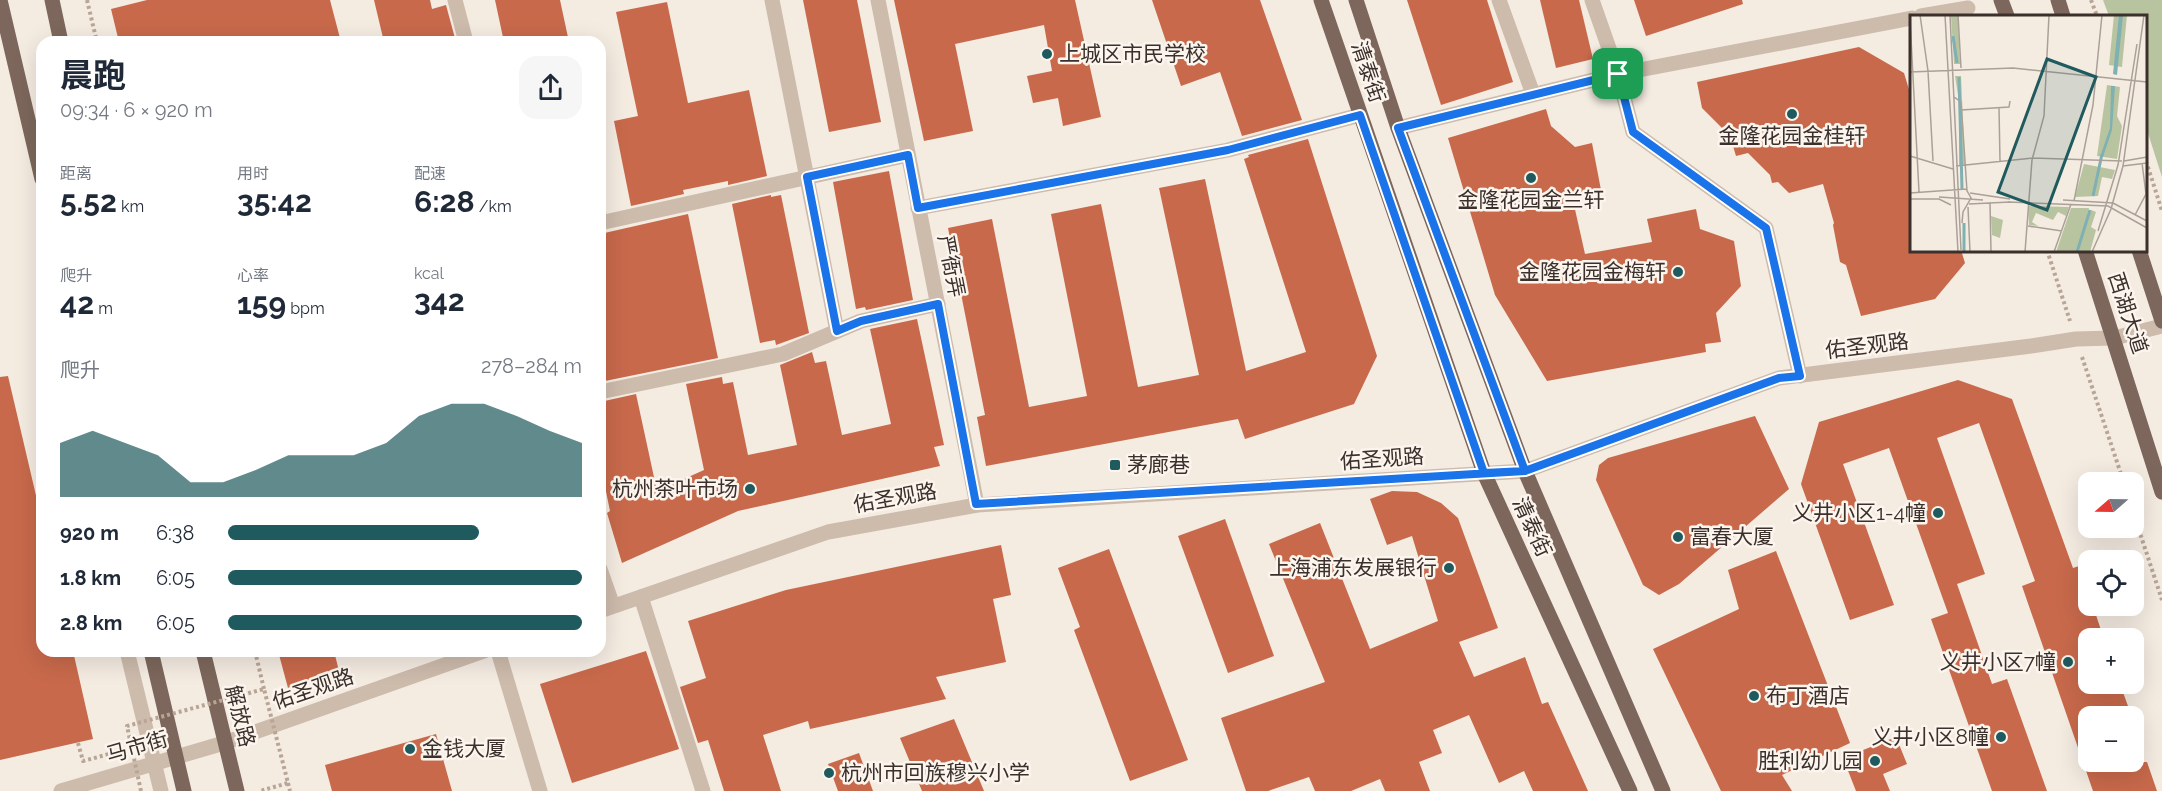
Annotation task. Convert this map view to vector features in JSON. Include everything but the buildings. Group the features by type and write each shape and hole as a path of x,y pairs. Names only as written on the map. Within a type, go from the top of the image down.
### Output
{"main road":[{"path":"0,0 36,153"},
{"path":"52,0 60,36"},
{"name":"清泰街","path":"1321,0 1484,473 1630,791"},
{"name":"清泰街","path":"1356,0 1398,128 1525,471 1663,791"},
{"path":"2001,0 2007,15"},
{"path":"2058,0 2063,15"},
{"name":"西湖大道","path":"2086,252 2162,492"},
{"name":"西湖大道","path":"2140,252 2162,321"},
{"path":"152,657 184,791"},
{"name":"解放路","path":"204,657 237,791"}],"street":[{"path":"455,0 464,36"},
{"path":"772,0 837,331"},
{"name":"严衙弄","path":"878,0 976,504"},
{"path":"1498,0 1533,94"},
{"path":"1592,0 1618,74 1633,132 1766,228 1800,376"},
{"path":"1927,15 1968,8"},
{"path":"1398,128 1618,74 1910,18"},
{"path":"918,208 1228,150 1360,115"},
{"path":"606,223 908,155"},
{"path":"606,391 783,354 861,321 938,304"},
{"name":"佑圣观路","path":"607,608 828,532 976,504 1525,471 1779,378 2076,339 2114,339 2162,326"},
{"path":"641,597 703,791"},
{"path":"128,657 161,791"},
{"name":"佑圣观路","path":"224,743 467,657"},
{"path":"500,657 540,791"},
{"name":"马市街","path":"61,791 224,743"}],"path":[{"path":"87,0 96,36"},
{"path":"2091,0 2097,15"},
{"path":"2147,167 2162,211"},
{"path":"2048,252 2120,472"},
{"path":"2142,538 2162,600"},
{"path":"256,657 290,791"},
{"path":"141,791 127,726 264,689"},
{"path":"78,743 82,761 132,748"},
{"path":"260,791 288,783"}],"green space":[{"path":"2103,0 2162,0 2162,177 2147,130 2147,15 2109,15"}],"place":[{"name":"上城区市民学校","path":"1047,54"},
{"name":"金隆花园金桂轩","path":"1792,114"},
{"name":"金隆花园金兰轩","path":"1531,178"},
{"name":"金隆花园金梅轩","path":"1678,272"},
{"name":"茅廊巷","path":"1115,465"},
{"name":"杭州茶叶市场","path":"750,489"},
{"name":"义井小区1-4幢","path":"1938,513"},
{"name":"富春大厦","path":"1678,537"},
{"name":"上海浦东发展银行","path":"1449,568"},
{"name":"义井小区7幢","path":"2068,662"},
{"name":"布丁酒店","path":"1754,696"},
{"name":"义井小区8幢","path":"2001,737"},
{"name":"金钱大厦","path":"410,749"},
{"name":"胜利幼儿园","path":"1875,761"},
{"name":"杭州市回族穆兴小学","path":"829,773"}],"route":[{"path":"1618,74 1398,128 1525,471 976,504 938,304 861,321 837,331 807,177 908,155 918,208 1228,150 1360,115 1484,473 1525,471 1779,378 1800,376 1766,228 1633,132 1618,74"}]}
